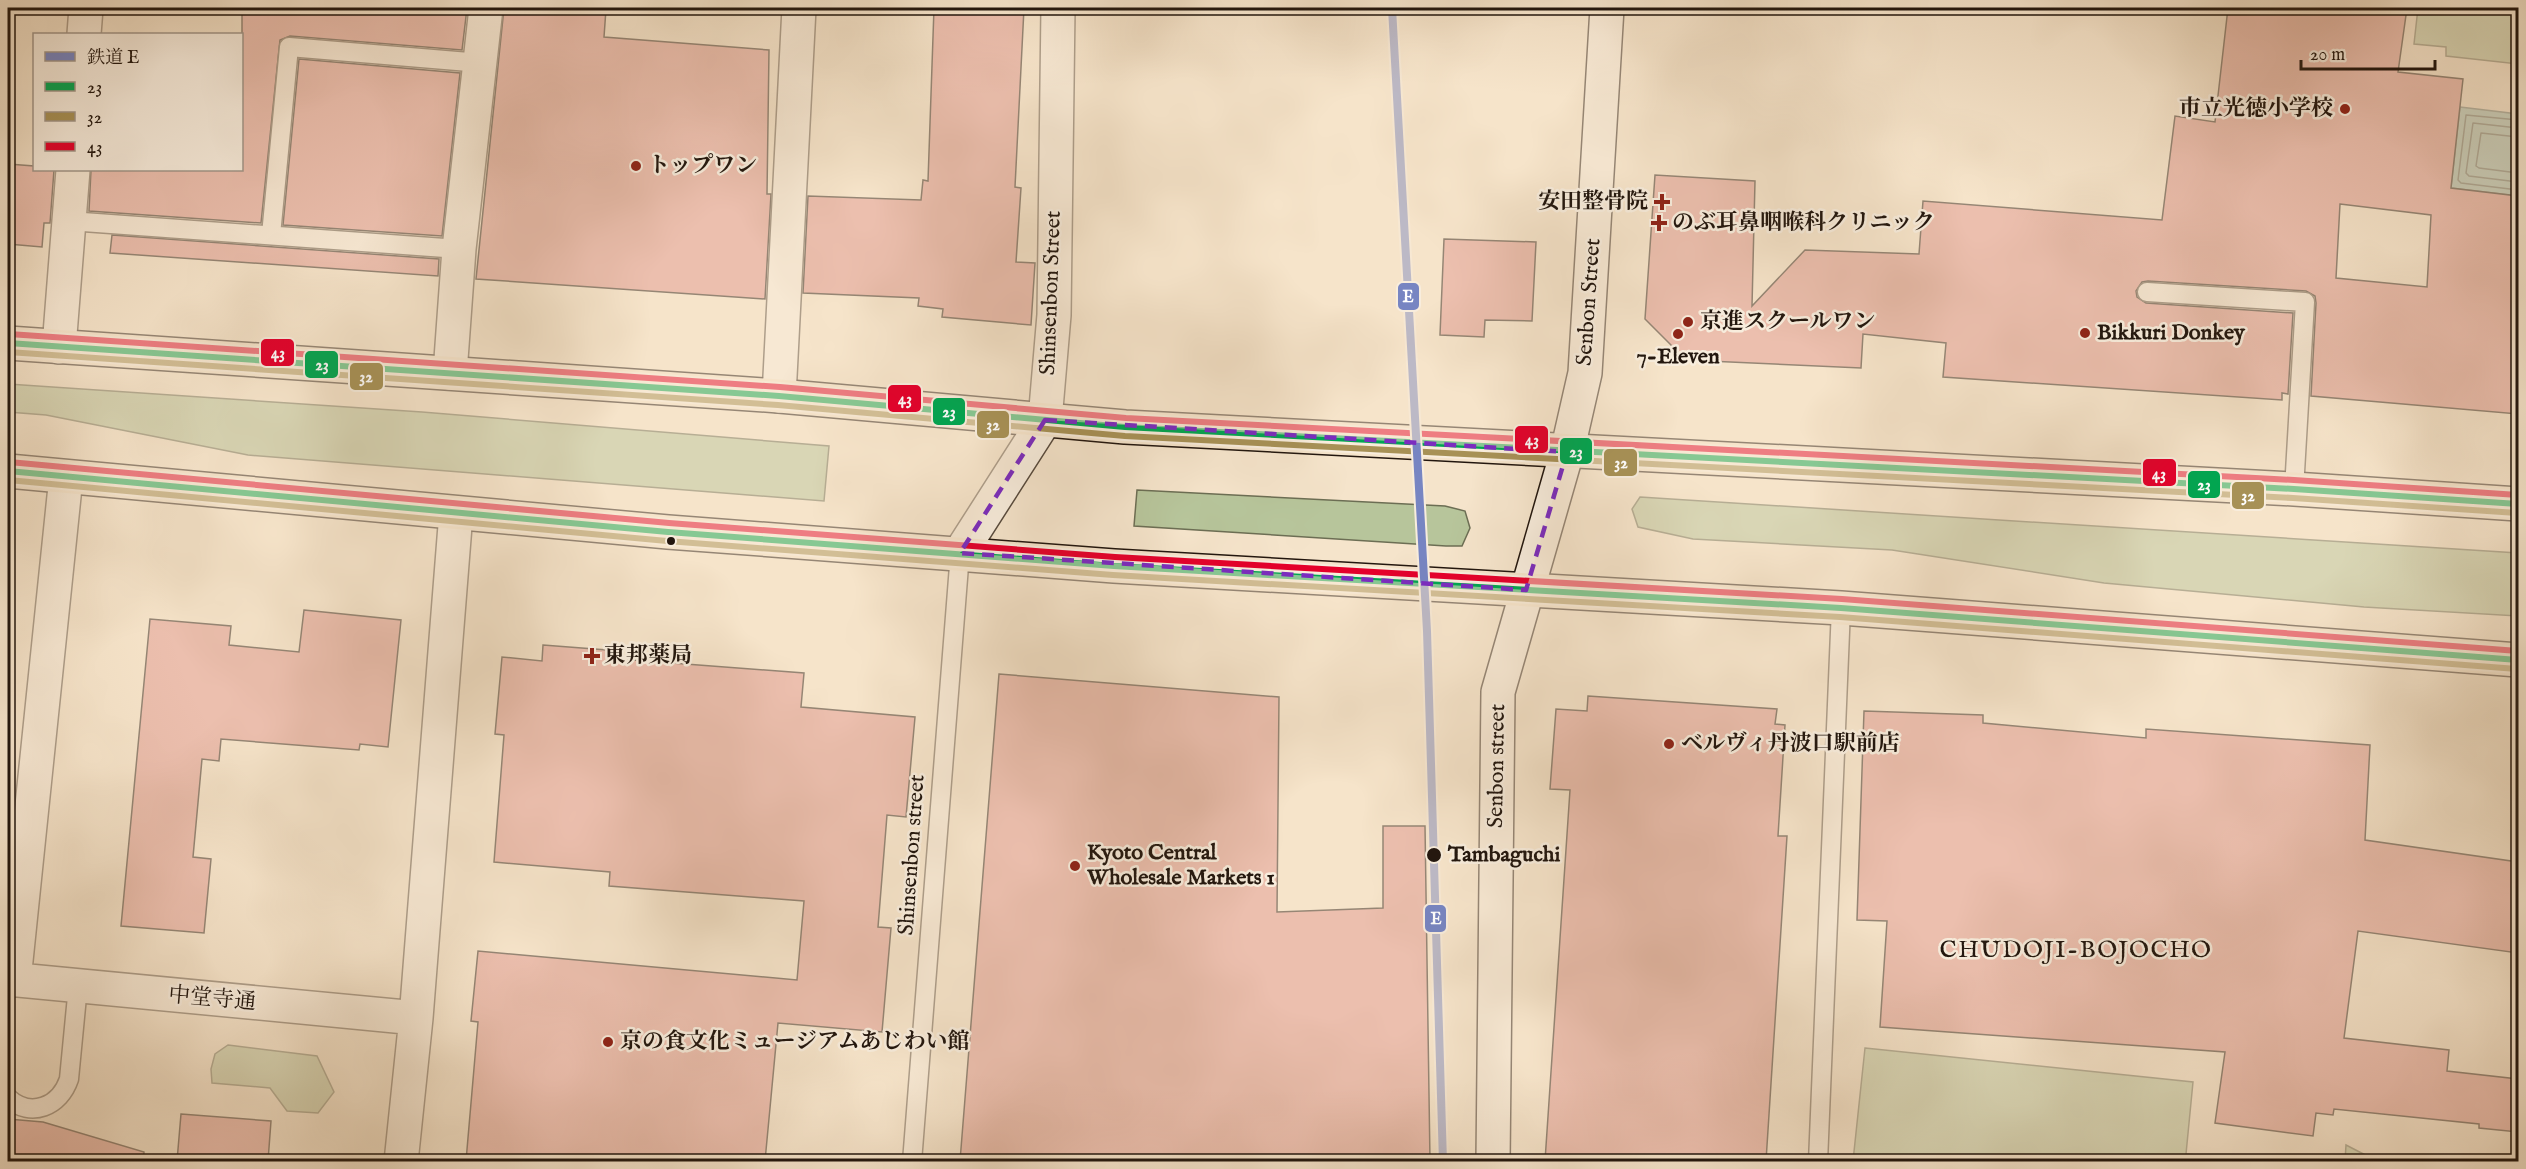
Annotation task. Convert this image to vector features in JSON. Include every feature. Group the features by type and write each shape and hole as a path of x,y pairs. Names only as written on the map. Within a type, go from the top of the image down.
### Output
{"highway":[{"path":"8,343 779,396 1045,420 1567,452 2294,489 2518,504"},
{"path":"8,471 456,513 1114,566 1841,608 2518,660"}],"street":[{"path":"84,33 86,8"},
{"path":"450,373 459,249 486,8"},
{"path":"779,396 799,8"},
{"name":"Shinsenbon Street","path":"960,553 1045,420 1054,315 1058,8"},
{"name":"Senbon Street","path":"1567,452 1585,373 1607,8"},
{"path":"59,347 73,171"},
{"name":"Senbon street","path":"1493,1161 1498,692 1567,452"},
{"path":"11,980 66,477"},
{"path":"401,1161 416,1018 456,513"},
{"name":"中堂寺通","path":"11,980 416,1018"}],"lane":[{"path":"271,235 289,47 481,63"},
{"path":"69,221 459,249"},
{"path":"2147,292 2305,302 2294,489"},
{"name":"Shinsenbon street","path":"912,1161 960,553"},
{"path":"1818,1161 1841,608"},
{"path":"8,1098 19,1106 40,1108 50,1104 66,1089 69,1079 78,986"}],"highlighted area":[{"path":"1045,420 1567,452 1526,590 960,553"}],"shaded area":[{"path":"2418,8 2518,8 2518,64 2446,56 2446,47 2414,44"},
{"path":"8,384 422,412 829,446 824,501 248,455 46,415 8,412"},
{"path":"1137,490 1445,506 1465,511 1470,528 1462,546 1446,546 1134,526"},
{"path":"1640,497 2518,553 2518,616 2364,607 2104,583 1892,550 1693,539 1638,527 1632,509"},
{"path":"228,1045 317,1056 334,1092 318,1113 287,1111 270,1088 212,1083 211,1069 215,1054"},
{"path":"1865,1048 2193,1082 2186,1154 2256,1161 1853,1161"},
{"path":"2346,1145 2377,1161 2345,1161"}],"water":[{"path":"2460,107 2518,114 2518,196 2451,188"}],"building":[{"path":"242,8 467,8 462,50 290,36 280,40 261,223 89,211 91,171 243,171"},
{"name":"トップワン","path":"504,8 606,9 604,37 769,50 767,194 771,194 765,299 476,279"},
{"path":"934,8 1024,8 1015,187 1021,188 1016,262 1035,263 1031,325 942,317 943,309 918,306 919,298 803,293 808,196 921,200 923,180 928,181"},
{"path":"2228,8 2407,8 2398,72 2463,79 2451,188 2518,196 2518,414 2311,396 2316,303 2315,296 2306,291 2148,281 2142,282 2136,291 2137,297 2146,303 2293,313 2288,394 2282,393 2282,400 1943,377 1946,343 1863,334 1861,368 1686,360 1645,319 1655,175 1755,181 1752,306 1805,250 1919,254 1923,201 2162,220 2175,116 2215,122","holes":["2340,204 2431,215 2427,287 2336,278"]},
{"path":"299,59 460,73 442,236 283,225"},
{"path":"8,164 33,166 33,171 54,171 50,223 44,223 42,247 8,244"},
{"path":"112,235 439,259 438,276 110,253"},
{"path":"1444,239 1536,242 1532,321 1485,320 1484,337 1440,335"},
{"path":"304,610 401,620 388,747 360,744 359,750 221,739 219,761 202,759 193,857 211,859 204,933 121,926 150,619 231,626 229,645 299,652"},
{"path":"543,645 607,650 607,658 804,673 801,707 915,717 906,817 887,815 878,927 891,928 882,1032 778,1023 765,1161 466,1161 478,1022 471,1021 478,951 797,980 804,901 609,886 610,872 494,862 504,735 495,734 502,657 542,661"},
{"path":"999,674 1279,697 1277,912 1383,908 1383,826 1425,826 1430,1161 960,1161"},
{"path":"1588,696 1777,709 1775,724 1785,725 1778,836 1787,836 1766,1161 1545,1161 1570,790 1550,789 1556,709 1587,711"},
{"path":"1864,711 1983,715 1983,723 2146,738 2146,729 2370,745 2365,840 2518,862 2518,953 2358,931 2344,1038 2449,1050 2447,1071 2518,1079 2518,1132 2479,1128 2479,1124 2334,1109 2333,1115 2316,1113 2313,1136 2215,1123 2225,1052 1880,1027 1887,921 1857,920"},
{"path":"181,1114 271,1121 268,1161 177,1161"},
{"path":"8,1119 43,1122 144,1152 143,1161 8,1161"}],"rail line":[{"name":"E","path":"1392,8 1427,631 1443,1162"}],"transit line":[{"name":"43","path":"9,334 780,387 1126,418 2294,480 2518,495"},
{"name":"23","path":"8,343 779,396 1125,427 2294,489 2518,504"},
{"name":"32","path":"8,352 778,405 1125,436 2293,498 2517,513"},
{"name":"43","path":"9,462 669,523 1115,557 1842,599 2518,651"},
{"name":"23","path":"8,471 668,532 1114,566 1841,608 2518,660"},
{"name":"32","path":"8,480 667,541 1113,575 1840,617 2517,669"}],"place":[{"name":"市立光徳小学校","path":"2345,109"},
{"name":"トップワン","path":"636,166"},
{"name":"安田整骨院","path":"1662,202"},
{"name":"のぶ耳鼻咽喉科クリニック","path":"1659,223"},
{"name":"京進スクールワン","path":"1688,322"},
{"name":"Bikkuri Donkey","path":"2085,333"},
{"name":"7-Eleven","path":"1678,334"},
{"name":"東邦薬局","path":"592,656"},
{"name":"ベルヴィ丹波口駅前店","path":"1669,744"},
{"name":"Tambaguchi","path":"1434,855"},
{"name":"Kyoto Central Wholesale Markets 1","path":"1075,866"},
{"name":"京の食文化ミュージアムあじわい館","path":"608,1042"}],"district":[{"name":"CHUDOJI-BOJOCHO","path":"2076,950"}]}
